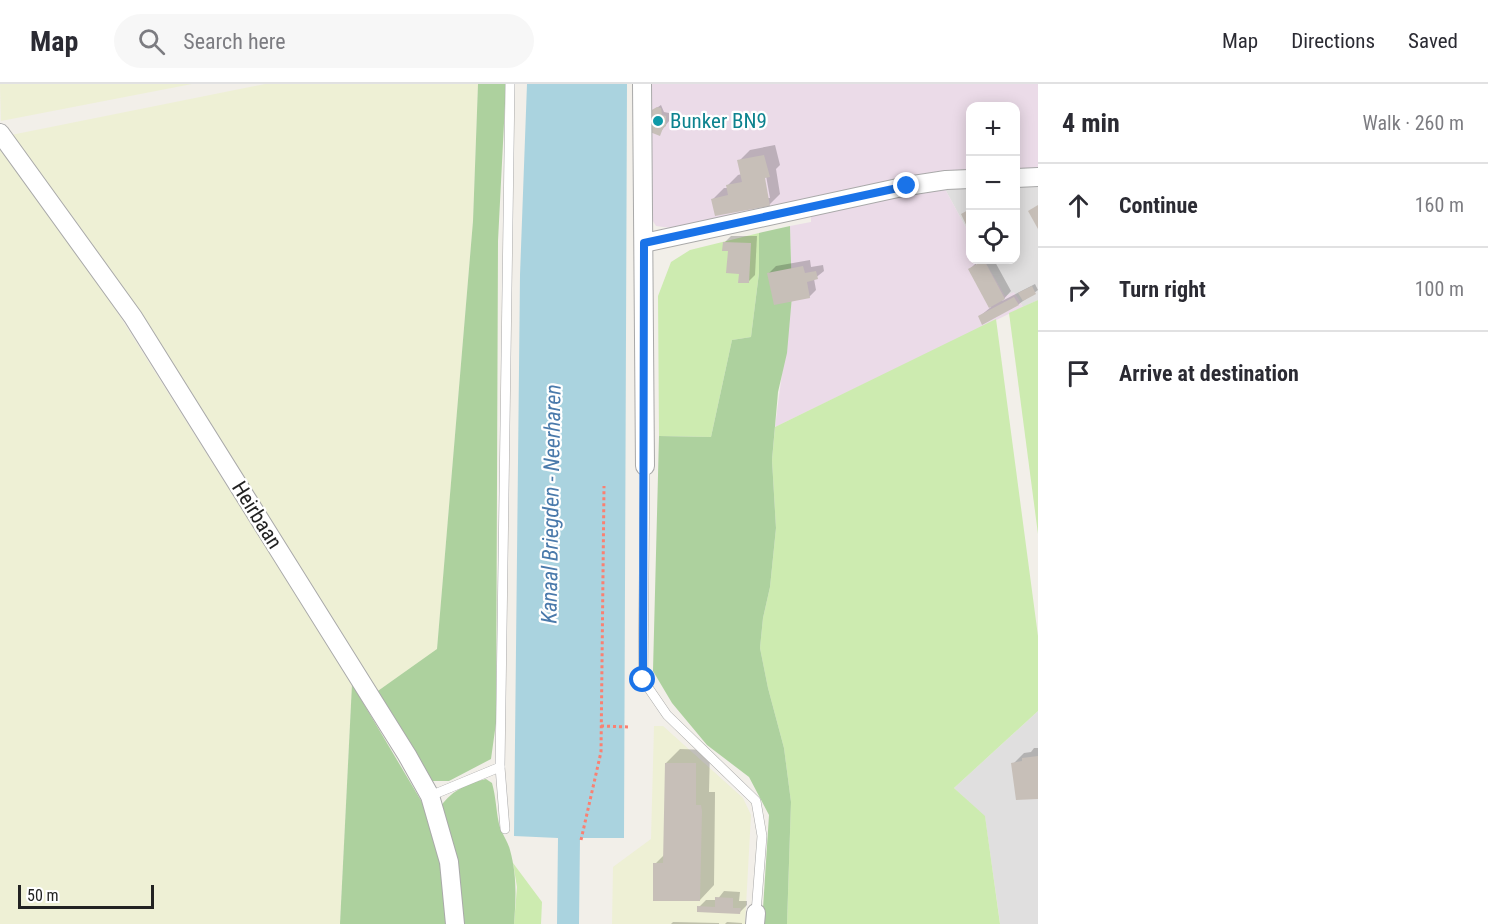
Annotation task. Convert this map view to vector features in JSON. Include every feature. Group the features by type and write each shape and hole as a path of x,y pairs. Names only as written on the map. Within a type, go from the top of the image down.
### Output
{"street":[{"path":"642,84 645,466"},
{"name":"Heirbaan","path":"0,133 133,318 325,623 430,796 449,862 455,924"},
{"path":"1020,178 1038,177"},
{"path":"644,243 907,186 966,179"}],"lane":[{"path":"505,829 500,766 510,84"},
{"path":"645,466 643,680 667,715 756,801 762,836 756,918"},
{"path":"430,796 500,766"}],"path":[{"path":"581,840 601,752 604,486"},
{"path":"602,726 629,726"}],"shaded area":[{"path":"649,84 1038,84 1038,169 1020,170 1020,102 966,102 966,171 933,173 671,228 656,226 651,218"},
{"path":"1038,185 1038,300 1023,307 1014,293 1005,297 986,264 1020,264 1020,186"},
{"path":"966,188 966,228 945,189"},
{"path":"945,189 966,228 966,264 986,264 1005,296 1014,292 1023,307 775,427 792,296 790,226 811,222 811,213"},
{"path":"1038,711 1038,924 997,924 1000,923 985,817 954,788"}],"green space":[{"path":"0,84 192,84 1,121"},
{"path":"265,84 478,84 473,221 437,650 375,693 164,353 75,220 11,135"},
{"path":"478,84 506,84 498,241 496,723 491,759 449,781 426,781 375,693 437,649 473,221"},
{"path":"0,144 109,299 352,684 340,924 0,924"},
{"path":"790,226 792,296 787,353 778,392 772,460 776,528 770,587 763,618 760,648 784,748 791,802 787,924 762,924 769,815 749,777 707,745 672,703 653,671 659,436 711,437 732,340 751,337 759,273 759,233"},
{"path":"759,233 759,273 751,337 732,340 711,437 659,436 658,296 671,262 690,250"},
{"path":"1038,300 1038,534 1009,313"},
{"path":"996,319 1038,636 1038,711 954,788 985,816 1000,924 787,924 791,802 784,748 760,648 763,618 770,587 776,528 772,460 775,427"},
{"path":"352,684 429,814 449,884 450,924 340,924"},
{"path":"654,726 663,726 743,798 751,815 745,924 612,924 613,867 651,839"},
{"path":"486,779 492,783 499,824 509,847 514,868 514,924 462,924 439,809 459,789"},
{"path":"513,863 542,902 541,924 514,924 517,887"}],"water":[{"name":"Kanaal Briegden - Neerharen","path":"527,84 627,84 624,838 580,838 579,924 557,924 558,838 514,836 520,275"}],"building":[{"name":"Bunker BN9","path":"657,107 661,108 662,115 666,116 666,126 660,136 650,132 650,111"},
{"path":"764,155 770,177 765,178 770,206 715,216 711,199 728,195 726,185 742,182 737,160"},
{"path":"1038,205 1038,229 1028,211"},
{"path":"966,211 966,225 961,214"},
{"path":"723,242 751,243 749,283 738,283 739,274 726,273 728,251 722,251"},
{"path":"977,264 986,264 1005,299 989,308 968,269"},
{"path":"803,266 805,273 816,271 818,279 807,282 810,298 774,305 767,273"},
{"path":"1032,286 1036,294 1023,301 1018,293"},
{"path":"1014,297 1019,305 982,325 978,316"},
{"path":"1038,756 1038,799 1016,800 1011,763 1022,761 1022,758"},
{"path":"665,763 696,763 696,805 701,805 702,811 700,901 653,901 653,863 663,863"},
{"path":"715,897 733,898 733,908 741,908 740,914 697,912 697,906 715,907"}],"place":[{"name":"Bunker BN9","path":"658,121"}],"route":[{"path":"643,680 644,243 907,186"}]}
